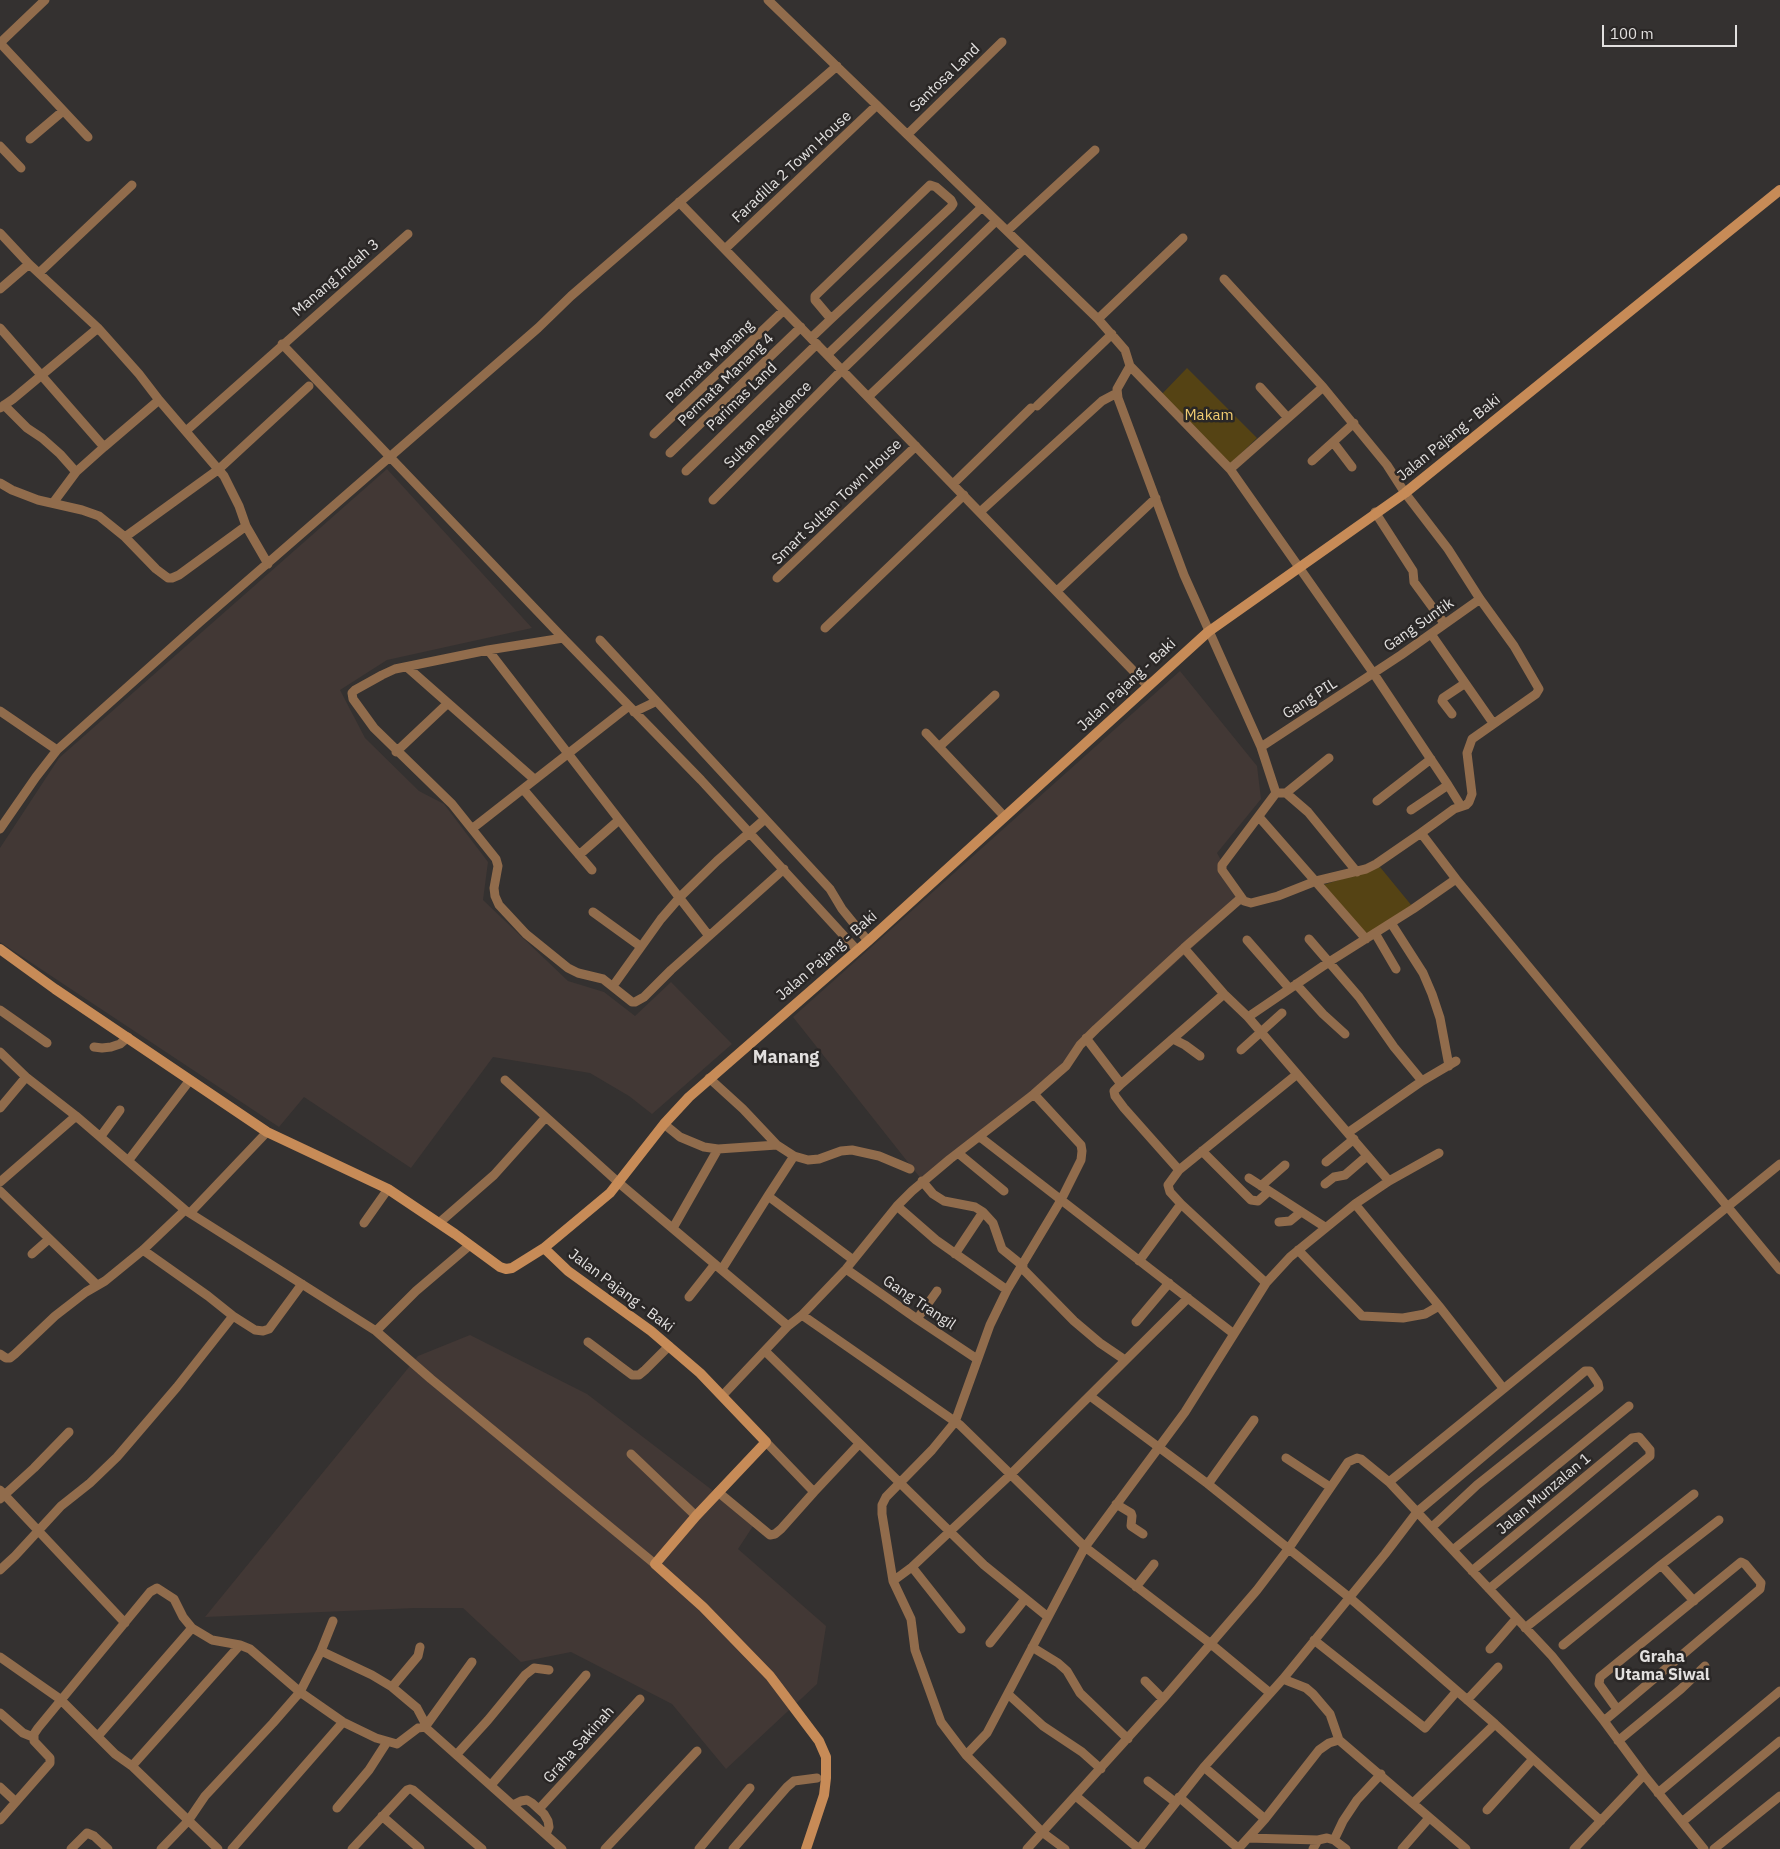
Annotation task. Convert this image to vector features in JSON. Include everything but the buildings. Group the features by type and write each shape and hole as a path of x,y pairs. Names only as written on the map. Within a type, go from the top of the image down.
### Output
{"main road":[{"name":"Jalan Pajang - Baki","path":"766,1442 700,1372 651,1331 568,1271 544,1248 604,1200 674,1111 868,941 1208,632 1408,490 1780,190"},
{"path":"0,949 267,1132 388,1189 470,1245 492,1263 506,1269 518,1265 544,1248"},
{"path":"766,1442 696,1516 655,1564 707,1611 770,1676 819,1741 826,1758 821,1776 824,1795 806,1849"}],"street":[{"path":"45,0 0,43 88,137"},
{"path":"768,0 1098,319 1125,350 1130,366 1230,469 1374,674 1460,806"},
{"name":"Santosa Land","path":"908,134 1002,42"},
{"path":"0,829 57,750 538,328 571,296 837,66"},
{"name":"Faradilla 2 Town House","path":"725,249 877,105"},
{"path":"30,140 63,111"},
{"path":"0,146 21,168"},
{"path":"1007,231 1095,150"},
{"path":"39,272 132,185"},
{"name":"Parimas Land","path":"686,470 814,341 832,319 951,207 953,204 952,200 936,187 930,185 815,296 815,300 832,319"},
{"path":"679,202 1148,686"},
{"path":"827,354 982,207"},
{"name":"Sultan Residence","path":"712,500 842,370 996,221"},
{"path":"0,233 29,264 98,328 219,469 240,506 246,526 268,564"},
{"name":"Manang Indah 3","path":"186,431 408,234"},
{"path":"1098,319 1183,238"},
{"path":"868,397 1024,249"},
{"path":"0,288 29,264"},
{"path":"1224,279 1323,387 1408,490 1539,686 1536,694 1477,735 1469,745 1467,752 1472,794 1466,806 1460,806 1376,864 1356,872 1316,882 1278,896 1252,903 1244,901 1221,867 1276,793"},
{"name":"Permata Manang","path":"654,434 784,310"},
{"name":"Permata Manang 4","path":"670,452 801,327"},
{"path":"0,328 104,447"},
{"path":"76,472 42,438 27,428 2,406 98,328"},
{"path":"953,484 1112,334"},
{"path":"282,344 750,832 857,950"},
{"path":"1130,366 1119,385 1117,393 1184,575 1261,747 1276,793"},
{"path":"125,537 219,469 308,386"},
{"path":"1260,387 1288,418"},
{"path":"1230,469 1323,387"},
{"path":"980,512 1102,401 1117,393"},
{"path":"53,503 76,472 160,400"},
{"path":"1312,461 1354,423"},
{"path":"1333,442 1352,466"},
{"name":"Smart Sultan Town House","path":"777,578 916,446"},
{"path":"0,483 25,496 99,516 125,537 164,576 172,578 246,526"},
{"path":"825,628 964,495"},
{"path":"1057,591 1156,498"},
{"path":"1375,512 1413,571 1414,582 1444,623"},
{"name":"Gang Suntik","path":"1374,674 1480,599"},
{"path":"1431,634 1464,684 1493,723"},
{"path":"563,638 407,666 382,675 352,693 353,699 374,728 396,752 452,804 496,859 498,866 494,888 495,896 503,909 526,934 568,968 578,973 604,979 632,1002 635,1002 644,998 671,970 784,869"},
{"path":"600,640 655,702 830,889 842,909 868,941"},
{"path":"488,650 709,936"},
{"path":"407,666 534,779"},
{"name":"Gang PIL","path":"1261,747 1374,674"},
{"path":"1452,714 1442,701 1443,698 1464,684"},
{"path":"939,747 995,695"},
{"path":"473,828 568,752 632,709 655,702"},
{"path":"396,752 448,703"},
{"path":"0,711 57,750"},
{"path":"926,733 1004,816"},
{"path":"1276,793 1286,793 1329,758"},
{"path":"1377,801 1431,759"},
{"path":"1412,810 1448,785"},
{"path":"523,788 592,870"},
{"path":"1286,793 1308,812 1356,872"},
{"path":"1259,817 1366,939"},
{"path":"613,986 640,946 680,897 717,861 765,819"},
{"path":"579,855 619,820"},
{"path":"1420,833 1780,1270"},
{"path":"1248,1017 1292,986 1391,924 1456,879"},
{"path":"723,1395 788,1326 802,1315 846,1269 852,1259 897,1206 922,1181 1034,1094 1066,1066 1086,1038 1241,898"},
{"path":"594,912 640,946"},
{"path":"1326,1162 1351,1136 1422,1082 1452,1063 1440,1018 1424,973 1391,924"},
{"path":"1375,933 1396,969"},
{"path":"1309,939 1359,997 1422,1082"},
{"path":"1247,940 1292,986 1346,1034"},
{"path":"1184,948 1224,994 1248,1017 1389,1181"},
{"path":"1179,1170 1150,1140 1114,1092 1224,994"},
{"path":"0,1010 47,1044"},
{"path":"1241,1050 1282,1013"},
{"path":"94,1047 120,1044 128,1037"},
{"path":"1086,1038 1121,1084"},
{"path":"1173,1039 1186,1045 1200,1056"},
{"path":"0,1052 26,1077 101,1136 187,1212 376,1331 431,1379 655,1564"},
{"path":"1266,1283 1181,1204 1170,1192 1168,1186 1179,1170 1296,1075"},
{"path":"0,1108 26,1077"},
{"path":"710,1078 776,1145 794,1156 808,1160 819,1159 841,1151 852,1150 879,1156 910,1169"},
{"path":"128,1161 190,1080"},
{"path":"505,1080 619,1183 788,1326"},
{"path":"1034,1094 1081,1145 1081,1160 1024,1269 1007,1290 990,1325 977,1359 958,1423 886,1497 882,1506 893,1581 912,1618 915,1650 941,1722 966,1755 1042,1832 1065,1849"},
{"path":"101,1136 120,1110"},
{"path":"0,1182 76,1116"},
{"path":"439,1223 494,1175 546,1117"},
{"path":"664,1124 680,1137 718,1149 776,1145"},
{"path":"0,1354 10,1358 55,1316 109,1278 143,1250 187,1212 267,1132"},
{"path":"980,1137 1234,1334"},
{"path":"673,1228 718,1149"},
{"path":"1202,1151 1252,1200 1258,1201 1265,1188 1285,1165"},
{"path":"958,1153 1004,1191"},
{"path":"966,1755 987,1733 1085,1547 1185,1412 1266,1283 1298,1250 1355,1204 1389,1181 1439,1153"},
{"path":"689,1297 718,1266 794,1156"},
{"path":"1325,1184 1334,1177 1345,1175 1367,1156"},
{"path":"1389,1482 1780,1164"},
{"path":"1249,1178 1325,1227"},
{"path":"922,1181 933,1194 944,1201 975,1207 983,1212 993,1223 1002,1249 1024,1269 1074,1322 1125,1360"},
{"path":"364,1223 388,1189"},
{"path":"0,1191 97,1285"},
{"path":"768,1196 852,1259"},
{"path":"1139,1261 1181,1204"},
{"path":"1355,1204 1440,1306 1503,1388"},
{"path":"897,1206 955,1254 1007,1290"},
{"path":"955,1254 983,1212"},
{"path":"1279,1222 1290,1221 1301,1212"},
{"path":"32,1254 49,1239"},
{"path":"376,1331 416,1291 470,1245"},
{"path":"143,1250 255,1330 263,1331 268,1329 302,1284"},
{"path":"1298,1250 1362,1316 1403,1318 1426,1314 1440,1306"},
{"name":"Gang Trangil","path":"846,1269 977,1359"},
{"path":"1136,1322 1169,1283"},
{"path":"917,1319 937,1291"},
{"path":"893,1581 912,1567 949,1530 1010,1475 1188,1298"},
{"path":"802,1315 958,1423 1085,1547 1211,1644 1270,1693"},
{"path":"0,1570 16,1556 61,1506 93,1480 117,1457 177,1387 233,1316"},
{"path":"588,1342 632,1375 639,1375 669,1346"},
{"path":"765,1352 984,1565 1048,1617"},
{"path":"1076,1796 1139,1849 1204,1767 1283,1680 1417,1512 1585,1371 1590,1371 1599,1388 1477,1485 1432,1527"},
{"path":"1090,1396 1208,1484 1350,1598 1457,1691 1601,1821"},
{"path":"1453,1550 1629,1406"},
{"path":"1208,1484 1254,1420"},
{"path":"69,1432 34,1468 2,1494 125,1623"},
{"name":"Jalan Munzalan 1","path":"1472,1571 1632,1438 1639,1437 1650,1450 1650,1456 1489,1589"},
{"path":"766,1442 814,1492"},
{"path":"718,1492 770,1535 775,1534 859,1444"},
{"path":"631,1454 696,1516"},
{"path":"1286,1458 1330,1487"},
{"path":"1027,1849 1164,1699 1257,1590 1348,1462 1354,1458 1361,1459 1389,1482 1552,1656 1704,1849"},
{"path":"1525,1628 1694,1494"},
{"path":"1116,1504 1131,1513 1131,1526 1143,1534"},
{"path":"1564,1645 1719,1520"},
{"path":"1604,1721 1760,1589 1761,1583 1746,1564 1741,1562 1600,1677 1598,1684 1617,1709"},
{"path":"1136,1587 1154,1564"},
{"path":"1661,1565 1694,1601"},
{"path":"912,1567 961,1629"},
{"path":"33,1737 60,1699 150,1592 157,1588 174,1599 183,1617 192,1628 212,1640 240,1645 250,1649 300,1692 343,1722 387,1742 397,1744 418,1728 426,1726 472,1662"},
{"path":"990,1643 1025,1599"},
{"path":"1490,1649 1516,1619"},
{"path":"161,1849 188,1821 205,1796 300,1692 321,1651 333,1621"},
{"path":"98,1736 192,1628"},
{"path":"1314,1640 1426,1728 1457,1691"},
{"path":"132,1766 240,1645"},
{"path":"392,1687 418,1656 420,1647"},
{"path":"1032,1648 1058,1663 1067,1671 1080,1693 1128,1739"},
{"path":"321,1651 372,1675 392,1687 417,1708 426,1726 546,1834 557,1847"},
{"path":"0,1657 60,1699 115,1754 132,1766 218,1849"},
{"path":"1618,1741 1681,1689 1705,1666"},
{"path":"1467,1700 1498,1667"},
{"path":"457,1754 525,1675 534,1668 549,1670"},
{"path":"491,1785 586,1675"},
{"path":"1283,1680 1306,1688 1323,1704 1330,1714 1339,1740 1381,1774 1466,1849"},
{"path":"1145,1681 1164,1699"},
{"path":"1658,1793 1780,1691"},
{"path":"1008,1694 1043,1726 1082,1752 1101,1769"},
{"name":"Graha Sakinah","path":"539,1809 640,1698"},
{"path":"0,1713 23,1733 33,1737 51,1761 0,1820"},
{"path":"232,1849 343,1722"},
{"path":"1413,1803 1494,1724"},
{"path":"1148,1781 1177,1800 1238,1849 1265,1819 1320,1750 1329,1743 1339,1740"},
{"path":"1682,1822 1780,1741"},
{"path":"337,1808 369,1770 387,1742"},
{"path":"605,1849 697,1751"},
{"path":"1487,1810 1533,1759"},
{"path":"1204,1767 1265,1819"},
{"path":"1334,1840 1343,1820 1357,1800 1381,1774"},
{"path":"1574,1849 1644,1775"},
{"path":"734,1849 794,1782 821,1776"},
{"path":"0,1787 16,1802"},
{"path":"699,1849 750,1788"},
{"path":"352,1849 407,1790 413,1790 482,1849"},
{"path":"1714,1849 1780,1796"},
{"path":"513,1805 527,1800 539,1809 548,1821 549,1827 546,1834"},
{"path":"382,1816 420,1849"},
{"path":"1402,1849 1429,1818"},
{"path":"71,1849 86,1833 94,1836 108,1849"},
{"path":"1248,1838 1318,1840 1327,1838 1334,1840 1346,1849"},
{"path":"1313,1849 1318,1840"}],"shaded area":[{"path":"387,469 532,628 387,660 340,690 365,738 419,791 444,804 488,862 483,900 568,981 604,992 635,1016 671,982 732,1044 652,1114 629,1096 590,1073 493,1057 411,1168 304,1097 279,1127 0,942 0,848 59,758"},
{"path":"1180,671 1257,766 1261,799 1217,853 1244,901 1013,1110 922,1180 793,1017"},
{"path":"470,1335 587,1394 755,1523 738,1549 826,1626 817,1684 726,1769 672,1704 571,1652 521,1662 463,1608 415,1608 205,1617 418,1356"}],"green space":[{"name":"Makam","path":"1187,368 1257,438 1230,464 1161,395"},
{"path":"1380,867 1412,906 1366,935 1323,885"}],"district":[{"name":"Manang","path":"786,1058"},
{"name":"Graha Utama Siwal","path":"1662,1666"}]}
